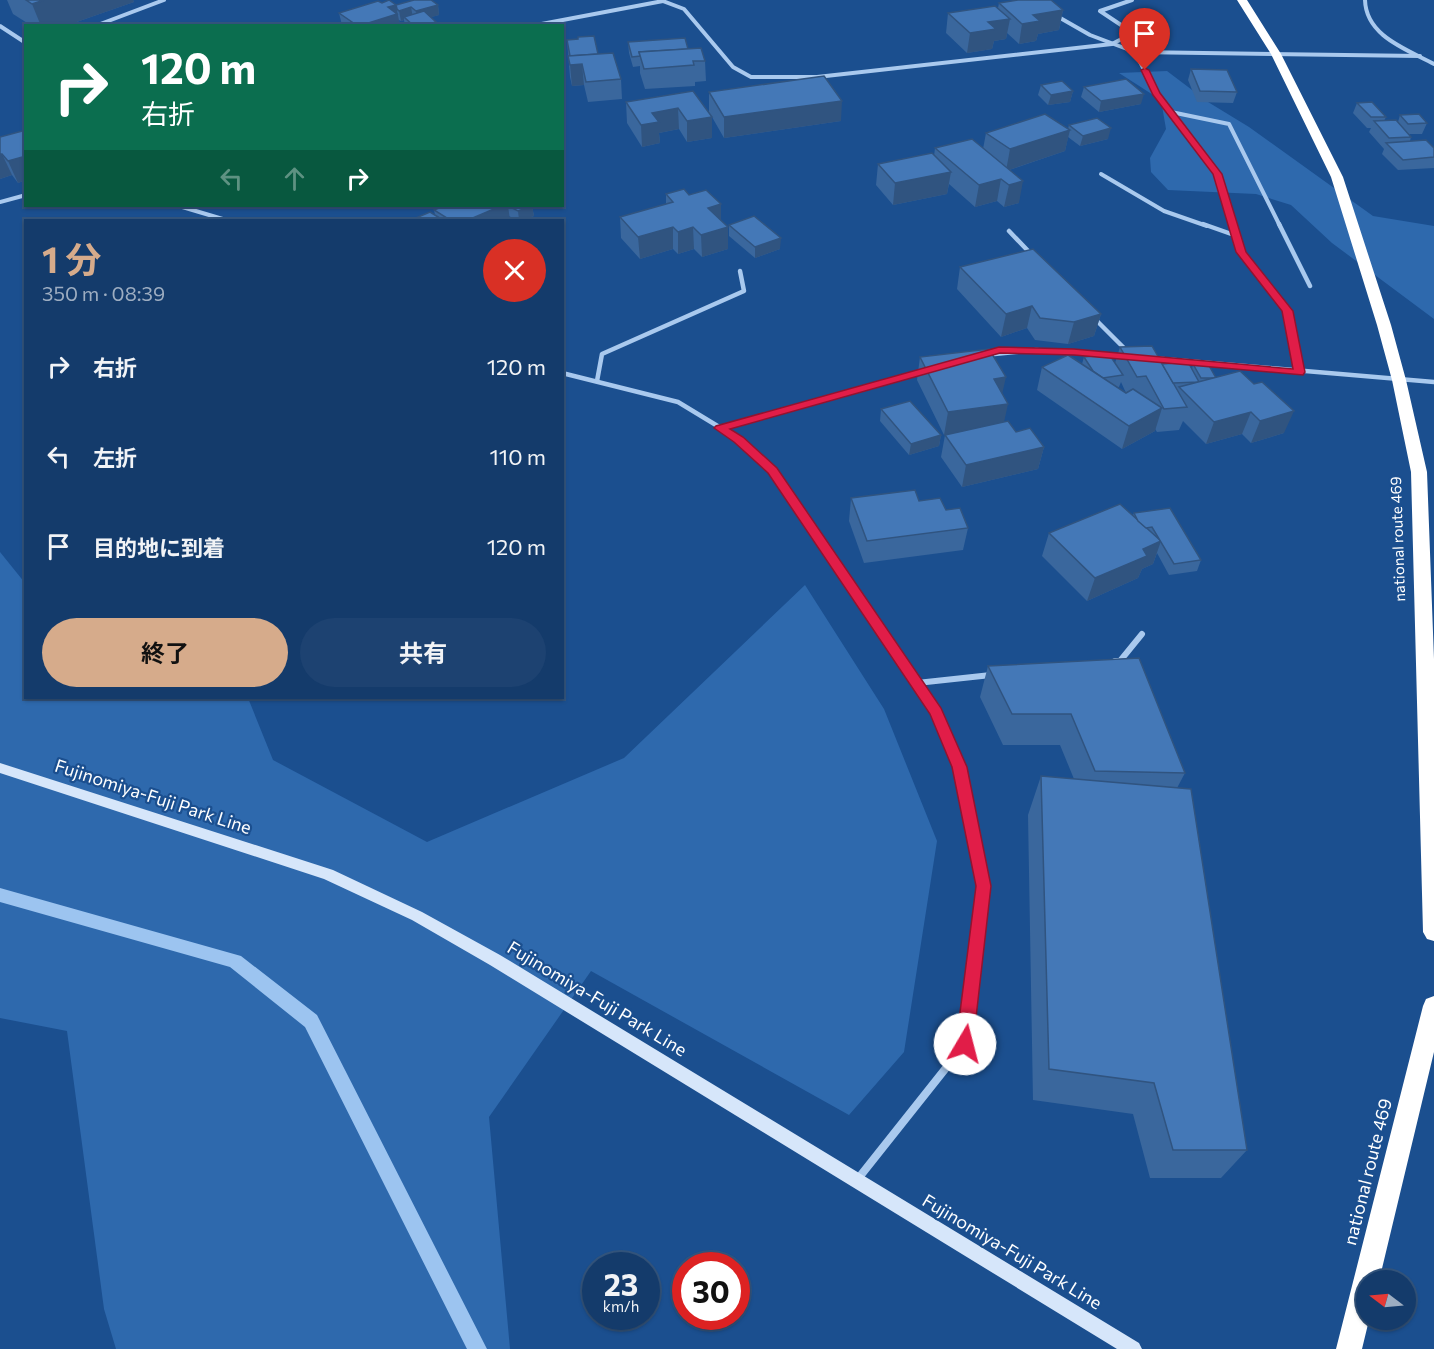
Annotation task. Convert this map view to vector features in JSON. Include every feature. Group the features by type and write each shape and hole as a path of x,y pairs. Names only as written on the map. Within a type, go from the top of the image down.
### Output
{"highway":[{"name":"national route 469","path":"1242,0 1276,54 1337,177 1399,380 1419,472 1434,932"},
{"name":"national route 469","path":"1349,1349 1434,1006"}],"main road":[{"name":"Fujinomiya-Fuji Park Line","path":"0,768 328,874 417,916 495,960 1133,1349"}],"street":[{"path":"100,24 164,0"},
{"path":"541,24 662,1 684,9 733,67 751,77 817,77 1112,44 1133,33 1100,11 1132,0"},
{"path":"1365,0 1363,8 1369,22 1384,35 1434,63"},
{"path":"1050,12 1090,36 1135,52 1419,56"},
{"path":"0,26 24,42"},
{"path":"1135,52 1156,93 1218,174 1241,252 1287,311 1299,372"},
{"path":"1170,112 1229,124 1310,286"},
{"path":"1101,174 1164,211 1237,236"},
{"path":"0,202 24,196"},
{"path":"182,207 223,219"},
{"path":"1009,231 1034,256"},
{"path":"597,381 602,354 744,291 740,271"},
{"path":"977,357 999,350 1132,356 1091,315"},
{"path":"1143,357 1434,382"},
{"path":"720,428 932,369"},
{"path":"564,373 678,402 738,439 772,471 936,711 960,767 984,886 965,1044 857,1180"},
{"path":"1108,662 1120,661 1142,634"},
{"path":"917,683 1001,674"}],"shaded area":[{"path":"1167,71 1373,216 1434,226 1434,319 1332,243 1291,205 1256,194 1168,190 1151,172 1150,158 1166,129 1161,100 1119,73"},
{"path":"0,552 24,582 24,699 248,699 273,760 427,842 624,758 805,585 884,709 937,841 904,1052 849,1115 591,971 489,1117 510,1349 116,1349 104,1309 67,1031 0,1018"}],"building":[{"path":"26,0 44,0 32,4"},
{"path":"389,0 396,5 388,7 397,14 365,24 346,24 352,22 339,13 378,1 382,3"},
{"path":"414,0 431,0 438,5 416,11 411,7 399,11 397,9 396,5"},
{"path":"1018,0 1051,0 1063,10 1033,15 1040,21 1022,24 999,3"},
{"path":"995,6 1010,19 988,22 996,29 970,33 948,13"},
{"path":"424,11 436,22 412,24 404,17"},
{"path":"594,36 598,54 570,56 567,40"},
{"path":"685,38 688,49 639,52 640,56 632,57 628,42"},
{"path":"701,48 705,61 693,61 694,65 644,69 639,52"},
{"path":"613,53 621,79 586,82 582,64 570,65 568,56"},
{"path":"1191,69 1227,70 1237,92 1200,91"},
{"path":"824,76 842,101 724,117 709,92"},
{"path":"1126,79 1144,94 1101,101 1084,87"},
{"path":"1062,81 1073,91 1051,95 1041,85"},
{"path":"693,91 712,117 687,121 678,108 652,113 659,122 641,125 626,102"},
{"path":"1372,102 1386,117 1371,117 1357,103"},
{"path":"1045,114 1070,130 1010,149 986,133"},
{"path":"1419,114 1427,123 1408,124 1400,115"},
{"path":"1097,118 1111,128 1083,136 1069,125"},
{"path":"1396,120 1411,137 1389,138 1374,121"},
{"path":"24,131 24,157 8,161 0,154 0,137"},
{"path":"972,139 1023,181 1009,185 1001,179 979,185 935,148"},
{"path":"1426,140 1434,148 1434,157 1403,160 1386,143"},
{"path":"932,153 951,172 895,183 878,164"},
{"path":"684,189 689,195 706,190 721,204 708,208 728,227 701,235 693,227 678,232 673,227 638,237 620,217 673,202 666,194"},
{"path":"442,207 499,207 470,219 448,219 434,210"},
{"path":"510,207 528,207 518,211"},
{"path":"430,212 441,219 413,219"},
{"path":"754,216 781,238 755,247 729,225"},
{"path":"1033,249 1101,314 1074,322 1040,318 1032,306 1006,314 960,267"},
{"path":"1152,346 1187,407 1164,409 1146,376 1137,377 1120,347"},
{"path":"989,349 1006,377 994,379 1008,404 948,412 920,357"},
{"path":"1109,354 1123,375 1103,378 1093,371 1084,357"},
{"path":"1068,355 1126,393 1133,389 1162,408 1129,426 1042,367"},
{"path":"1188,362 1199,382 1173,383 1162,364"},
{"path":"1193,364 1208,364 1216,378 1201,378"},
{"path":"1240,371 1254,384 1262,382 1294,411 1260,421 1251,412 1214,422 1179,387"},
{"path":"910,401 941,435 911,444 881,409"},
{"path":"1008,421 1016,432 1030,428 1044,447 966,465 945,435"},
{"path":"915,490 919,501 940,498 946,510 960,508 968,528 867,541 851,498"},
{"path":"1120,504 1161,541 1143,549 1147,556 1095,578 1049,533"},
{"path":"1170,508 1201,560 1174,564 1152,527 1146,528 1138,521 1134,513"},
{"path":"1139,658 1185,773 1095,771 1071,714 1012,714 988,666"},
{"path":"1041,776 1191,789 1247,1150 1173,1150 1154,1083 1049,1069"}],"waterway":[{"path":"0,895 235,961 311,1021 477,1349"}],"route":[{"path":"965,1044 984,886 969,823 960,767 936,711 772,471 738,439 720,428 999,350 1132,356 1299,372 1287,311 1241,252 1218,174 1156,93 1145,70"}]}
